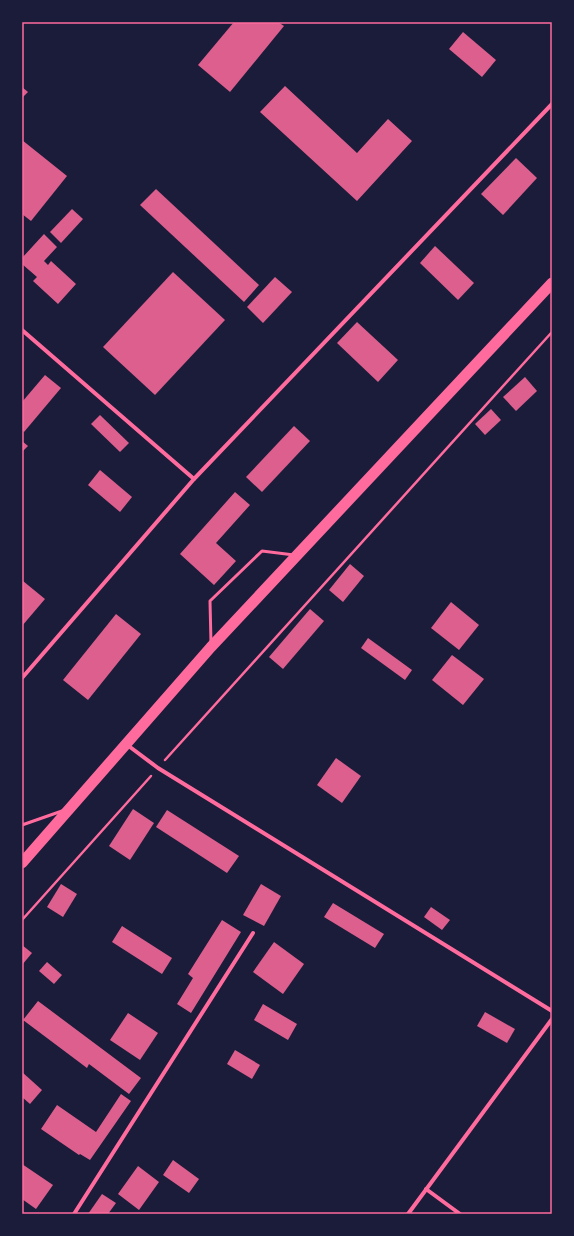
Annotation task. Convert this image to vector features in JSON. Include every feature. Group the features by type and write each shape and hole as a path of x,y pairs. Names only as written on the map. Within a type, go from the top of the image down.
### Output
{"highway":[{"path":"22,863 211,647 552,284"}],"street":[{"path":"22,678 194,479 552,104"},
{"path":"22,330 194,479"},
{"path":"126,743 158,768 552,1011"},
{"path":"74,1214 253,933"},
{"path":"408,1214 552,1019"},
{"path":"426,1189 460,1214"}],"lane":[{"path":"211,647 210,601 262,551 296,555"},
{"path":"22,825 69,808"}],"path":[{"path":"22,920 552,332"}],"building":[{"path":"234,22 278,22 284,26 230,92 198,65"},
{"path":"463,32 496,60 482,77 449,49"},
{"path":"285,86 357,153 388,119 412,141 357,201 260,112"},
{"path":"22,87 28,92 22,98"},
{"path":"22,140 67,176 31,221 22,214"},
{"path":"516,158 537,178 503,215 481,194"},
{"path":"156,189 259,285 244,302 140,205"},
{"path":"72,209 83,219 61,243 50,232"},
{"path":"44,234 57,247 44,261 48,265 51,261 76,284 58,304 33,281 37,277 22,264 22,258"},
{"path":"435,246 474,283 458,300 420,263"},
{"path":"173,272 225,320 155,395 103,347"},
{"path":"275,277 292,292 263,323 247,307"},
{"path":"357,322 398,360 378,382 337,343"},
{"path":"45,375 61,388 24,432 22,430 22,402"},
{"path":"525,377 537,391 516,411 503,397"},
{"path":"491,409 501,420 485,435 475,424"},
{"path":"100,415 129,443 120,452 91,424"},
{"path":"294,426 310,441 262,492 246,477"},
{"path":"22,441 28,446 22,452"},
{"path":"100,470 132,497 120,512 88,485"},
{"path":"235,492 250,505 216,543 236,561 214,585 180,554"},
{"path":"350,564 364,576 343,602 329,590"},
{"path":"23,581 45,599 22,626 22,582"},
{"path":"451,602 479,625 459,650 431,628"},
{"path":"310,609 324,621 283,669 269,657"},
{"path":"116,614 141,634 88,700 63,680"},
{"path":"368,638 412,670 405,680 361,648"},
{"path":"452,655 484,679 463,705 432,680"},
{"path":"336,758 361,776 342,803 317,785"},
{"path":"133,809 154,823 130,860 109,846"},
{"path":"167,810 239,856 227,873 156,827"},
{"path":"61,884 77,894 63,917 47,907"},
{"path":"261,884 281,896 264,926 243,915"},
{"path":"333,903 384,934 375,948 324,917"},
{"path":"431,907 450,920 442,930 424,917"},
{"path":"222,920 241,932 191,1013 177,1004 193,978 188,974"},
{"path":"122,926 172,958 162,974 112,942"},
{"path":"274,942 304,964 283,994 253,972"},
{"path":"22,945 32,953 22,965"},
{"path":"47,962 62,975 54,984 39,971"},
{"path":"38,1001 141,1078 129,1094 89,1064 87,1068 23,1020"},
{"path":"263,1004 297,1024 288,1040 254,1020"},
{"path":"485,1012 515,1029 507,1043 477,1026"},
{"path":"128,1013 158,1033 140,1060 110,1040"},
{"path":"235,1050 260,1065 252,1079 227,1064"},
{"path":"22,1072 42,1090 30,1104 22,1097"},
{"path":"121,1094 131,1101 90,1160 80,1154 79,1155 41,1129 57,1105 96,1132"},
{"path":"173,1160 199,1179 189,1193 163,1175"},
{"path":"22,1164 53,1185 36,1209 22,1199"},
{"path":"138,1166 159,1182 139,1210 118,1194"},
{"path":"102,1194 116,1203 108,1214 88,1214"}]}
